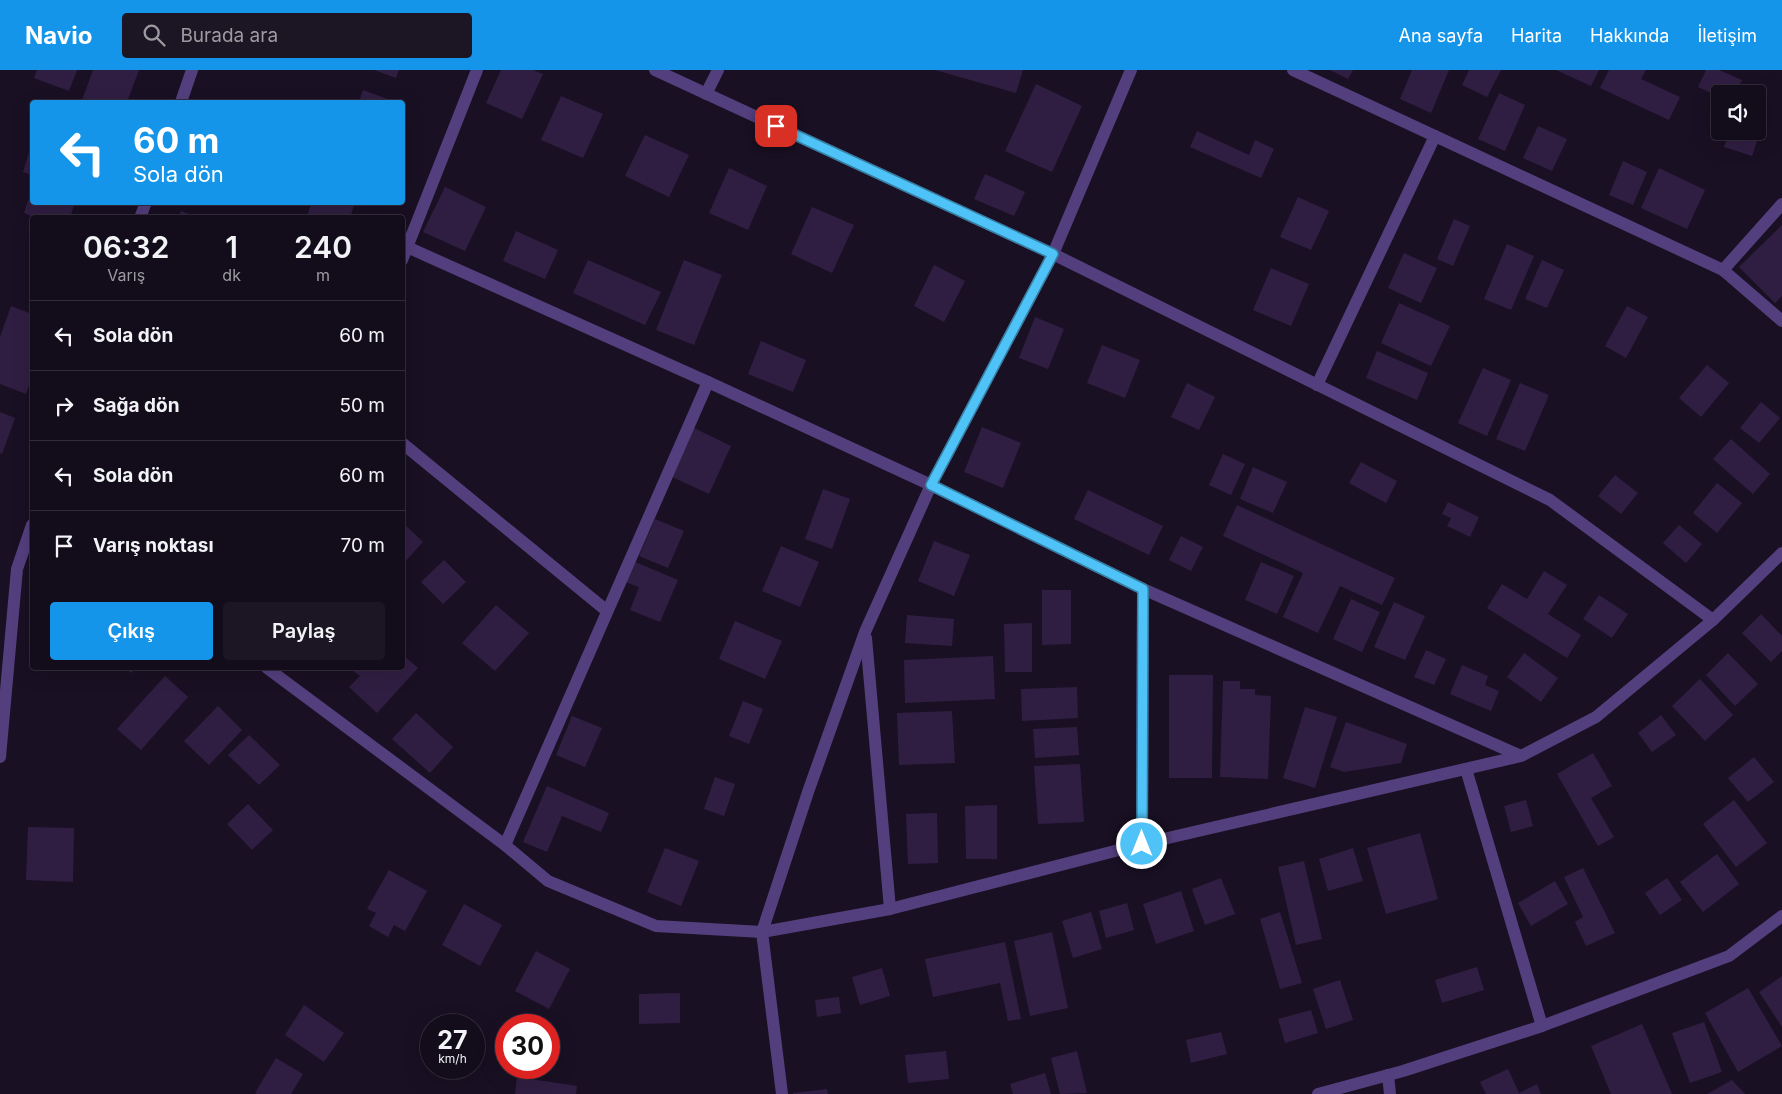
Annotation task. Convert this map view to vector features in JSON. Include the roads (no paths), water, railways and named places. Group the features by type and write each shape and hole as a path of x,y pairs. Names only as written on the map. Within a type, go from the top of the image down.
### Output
{"street":[{"path":"182,100 192,70"},
{"path":"405,252 477,70"},
{"path":"655,70 1053,254 1550,500 1713,620"},
{"path":"706,94 718,70"},
{"path":"782,1094 762,932 808,792 865,632 931,485 1053,254 1131,70"},
{"path":"1293,70 1723,270 1782,321"},
{"path":"1317,385 1435,136"},
{"path":"1723,270 1782,204"},
{"path":"407,247 708,382 931,485 1143,589 1521,756"},
{"path":"505,845 708,382"},
{"path":"405,445 607,611"},
{"path":"0,756 17,569 30,531"},
{"path":"270,670 505,845 548,881 656,926 762,932 890,909 1142,844 1521,756 1596,717 1713,620 1782,553"},
{"path":"1142,844 1143,589"},
{"path":"865,632 890,909"},
{"path":"1466,769 1542,1026"},
{"path":"1318,1094 1388,1075 1542,1026 1729,956 1782,916"},
{"path":"1388,1075 1390,1094"}]}
